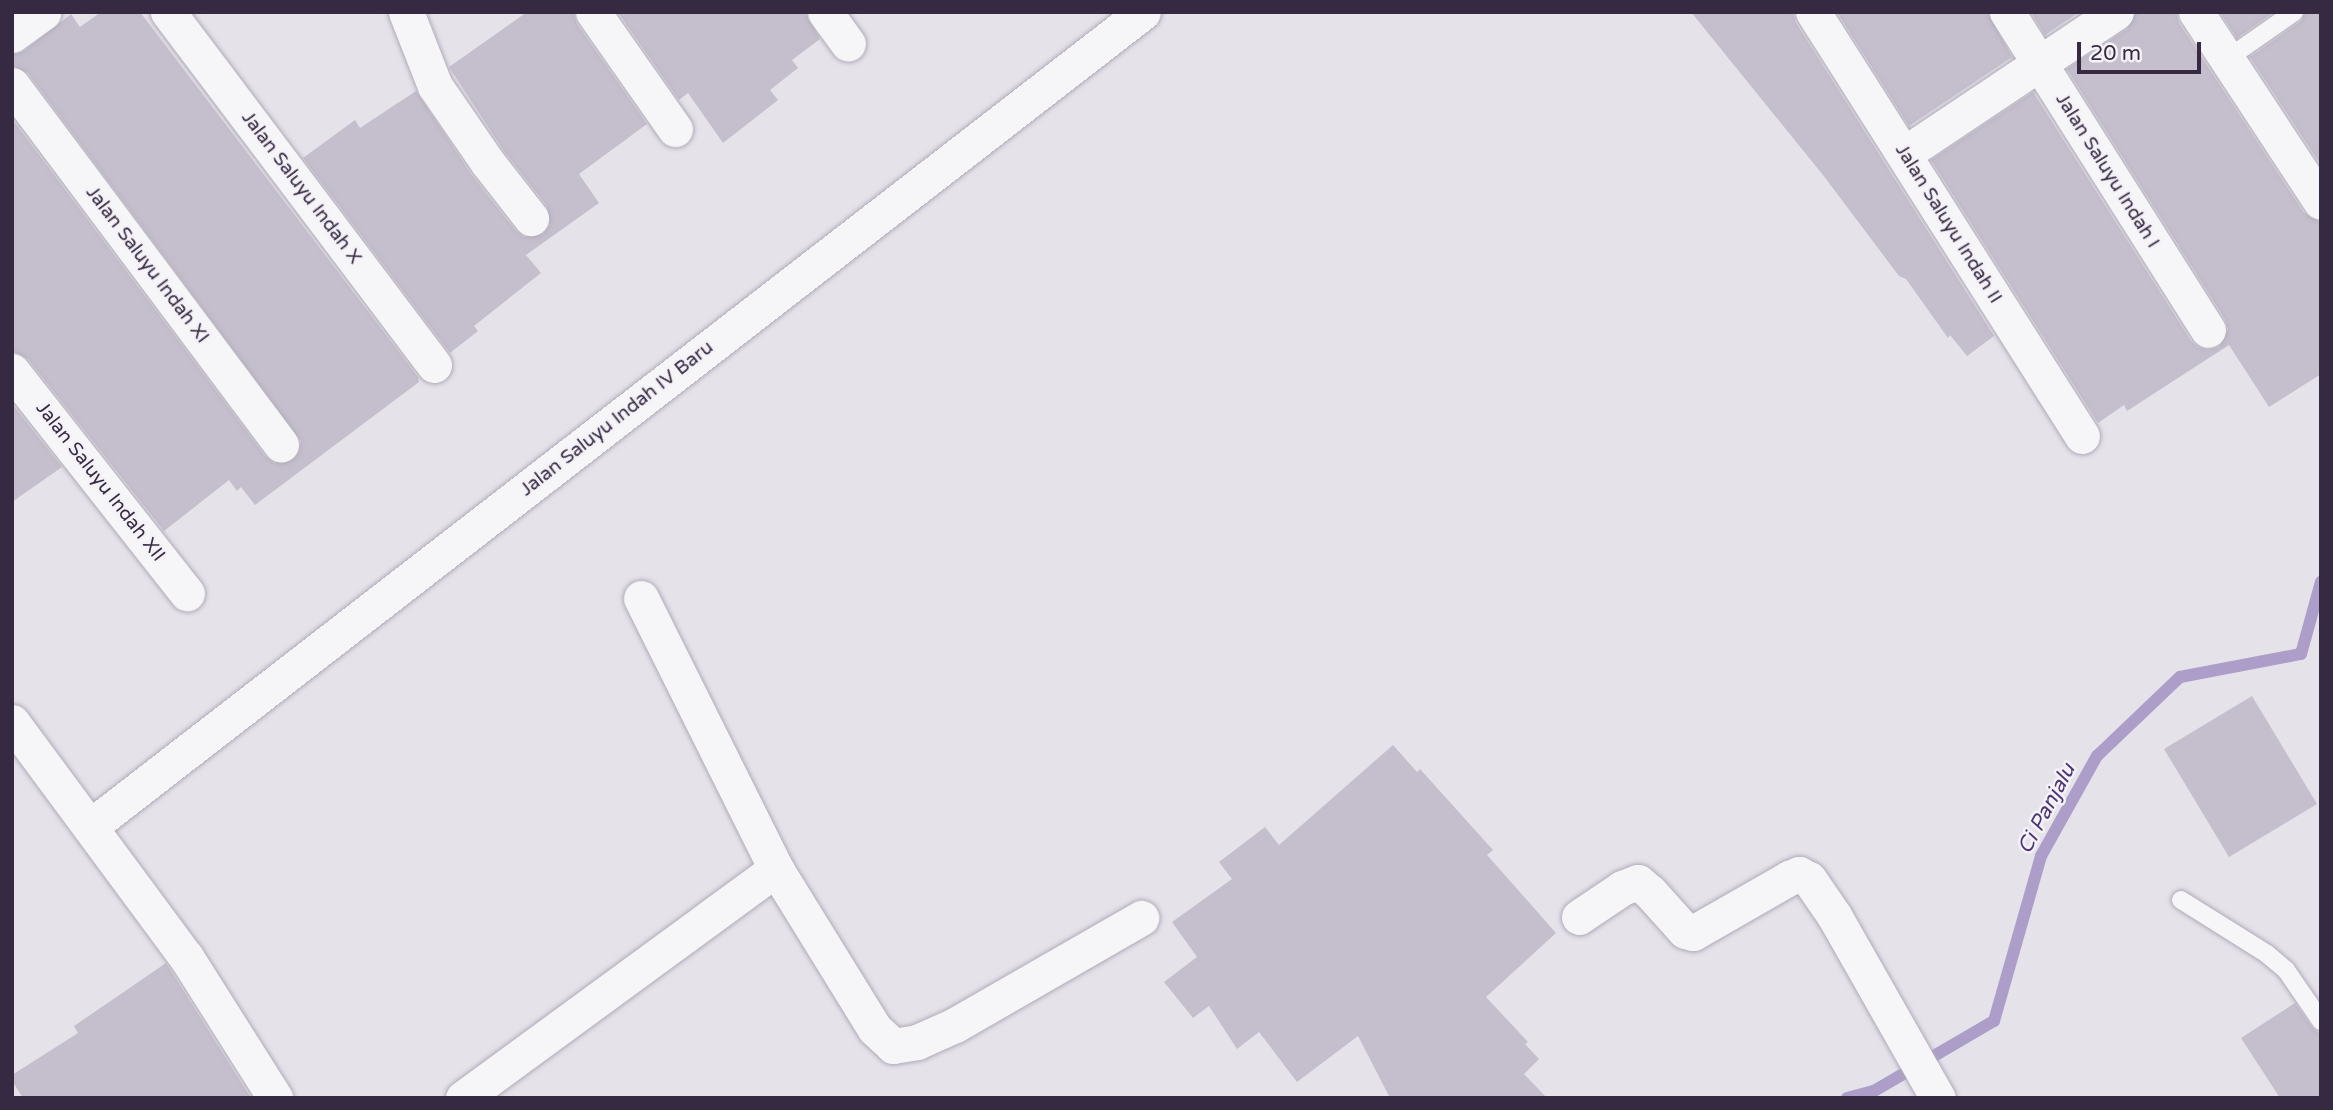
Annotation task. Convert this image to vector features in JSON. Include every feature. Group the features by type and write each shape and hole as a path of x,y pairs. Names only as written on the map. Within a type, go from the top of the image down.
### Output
{"street":[{"path":"12,35 44,12"},
{"name":"Jalan Saluyu Indah X","path":"168,12 434,365"},
{"path":"406,12 435,86 488,163 531,218"},
{"path":"593,12 675,129"},
{"path":"825,12 848,44"},
{"name":"Jalan Saluyu Indah IV Baru","path":"91,826 1143,12"},
{"name":"Jalan Saluyu Indah II","path":"1813,12 2082,436"},
{"name":"Jalan Saluyu Indah I","path":"2007,12 2208,330"},
{"path":"1904,154 2116,12"},
{"path":"2196,12 2321,202"},
{"name":"Jalan Saluyu Indah XI","path":"12,85 281,444"},
{"name":"Jalan Saluyu Indah XII","path":"12,371 187,593"},
{"path":"641,598 776,869 874,1029 905,1044 955,1025 1141,918"},
{"path":"12,722 186,957 275,1098"},
{"path":"463,1098 776,869"},
{"path":"1578,917 1622,888 1638,882 1685,931 1693,933 1799,874 1809,879 1835,917 1927,1079"}],"lane":[{"path":"2227,59 2294,12"},
{"path":"2180,900 2267,954 2286,970 2321,1021"}],"building":[{"path":"101,12 140,12 418,377 419,382 255,505 241,487 237,491 229,480 164,531 28,359 12,351 12,119 265,456 274,463 292,460 299,452 301,441 28,73 12,65 12,55 24,51 71,14 80,27"},
{"path":"527,12 573,12 577,24 647,124 579,174 599,203 526,255 541,273 474,326 478,331 450,353 303,158 355,120 360,128 416,91 471,174 515,230 524,237 543,234 550,225 547,206 504,151 449,67"},
{"path":"618,12 805,12 820,39 792,60 798,68 770,90 778,100 723,143 688,93 679,100"},
{"path":"1691,12 1793,12 1796,23 1994,336 1967,356 1950,335 1948,338 1906,279 1899,276 1823,175"},
{"path":"1837,12 1987,12 2012,57 1909,126"},
{"path":"2031,12 2079,12 2045,35"},
{"path":"2136,12 2176,12 2179,23 2304,213 2321,222 2321,374 2269,407 2229,345 2127,411 2124,405 2098,423 1931,160 2033,92 2191,341 2208,350 2219,347 2228,330 2225,319 2067,69 2127,29"},
{"path":"2220,12 2274,12 2237,38"},
{"path":"2305,12 2321,12 2321,165 2250,57 2301,21"},
{"path":"12,404 62,467 12,502"},
{"path":"2252,696 2317,804 2229,857 2164,749"},
{"path":"1393,745 1417,772 1420,769 1493,850 1487,855 1556,933 1486,997 1528,1042 1525,1044 1539,1059 1524,1074 1547,1098 1390,1098 1358,1036 1297,1082 1259,1032 1237,1049 1209,1006 1193,1018 1164,982 1197,957 1172,922 1232,879 1219,862 1265,827 1279,845"},
{"path":"166,963 251,1098 23,1098 12,1081 12,1075 78,1033 74,1026"},
{"path":"2295,1003 2321,1035 2321,1098 2280,1098 2241,1038"}],"waterway":[{"name":"Ci Panjalu","path":"1847,1098 1874,1091 1994,1021 2041,856 2097,756 2180,677 2301,654 2321,582"}]}
